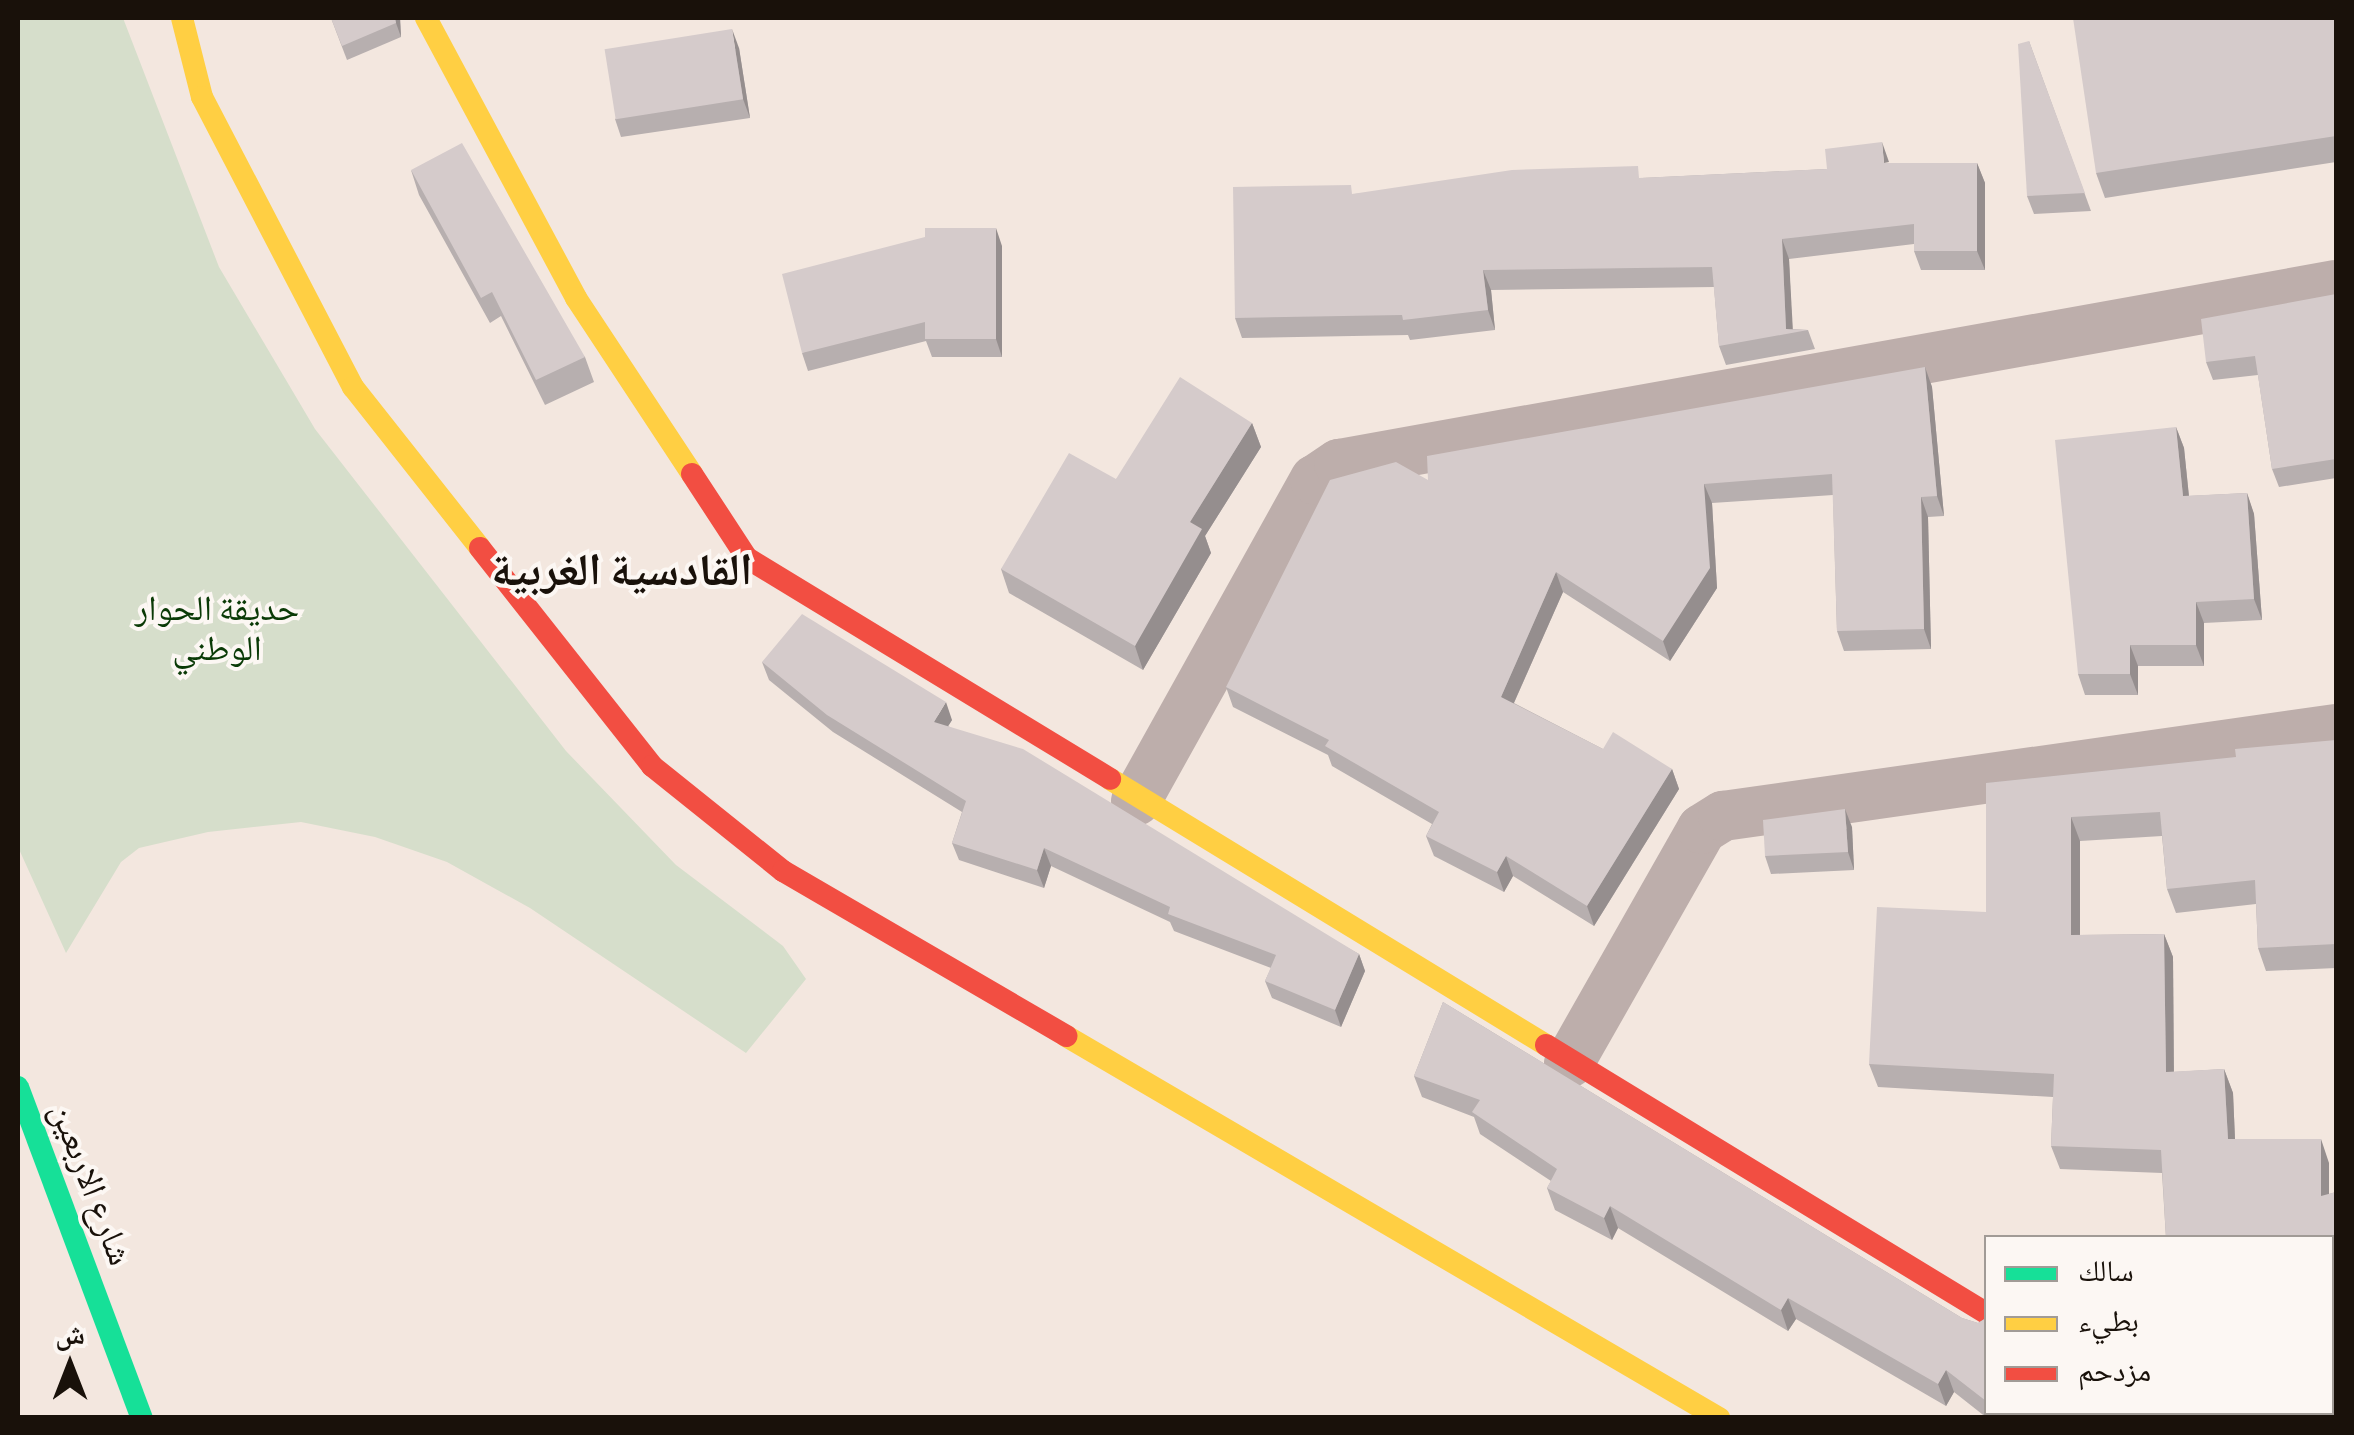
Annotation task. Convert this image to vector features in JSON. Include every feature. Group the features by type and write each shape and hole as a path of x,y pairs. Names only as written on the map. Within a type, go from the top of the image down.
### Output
{"street":[{"path":"182,18 202,97 354,387 652,766 783,871 1719,1418"},
{"path":"426,18 576,298 747,558 1136,801 1984,1312"},
{"path":"1136,801 1315,480 1339,464 2336,285"},
{"path":"1570,1063 1702,829 1723,816 2336,729"},
{"name":"شارع الاربعين","path":"18,1087 142,1418"}],"green space":[{"name":"حديقة الحوار الوطني","path":"18,18 123,18 219,267 315,429 566,751 676,865 783,946 806,979 746,1053 530,908 447,862 375,837 301,822 208,832 139,848 121,862 66,953 18,847"}],"building":[{"path":"331,18 395,18 396,23 342,46"},
{"path":"2073,18 2336,18 2336,136 2096,173"},
{"path":"732,29 743,99 616,119 605,49"},
{"path":"2029,41 2085,193 2027,196 2018,44"},
{"path":"1882,142 1884,163 1977,163 1977,251 1914,251 1914,224 1782,239 1786,329 1808,330 1719,346 1712,267 1483,270 1488,310 1403,320 1402,315 1235,318 1233,187 1351,185 1352,194 1512,170 1638,166 1639,178 1827,169 1825,149"},
{"path":"462,143 585,357 536,380 492,292 481,298 411,170"},
{"path":"925,228 996,228 996,339 925,339 925,322 802,353 782,274 925,237"},
{"path":"2336,294 2336,459 2272,469 2255,356 2206,362 2201,319"},
{"path":"1925,367 1937,496 1921,497 1924,629 1837,631 1832,474 1704,484 1710,568 1663,641 1556,572 1501,697 1603,749 1613,732 1672,769 1587,906 1506,856 1497,872 1426,836 1439,812 1325,746 1329,740 1226,687 1330,480 1396,462 1428,480 1427,456"},
{"path":"1180,377 1252,423 1190,522 1202,529 1135,646 1001,569 1069,453 1116,479"},
{"path":"2176,427 2183,496 2247,493 2254,599 2196,602 2196,645 2130,645 2130,674 2078,674 2055,440"},
{"path":"802,614 946,702 934,722 1023,749 1359,954 1335,1010 1265,981 1276,955 1168,914 1170,907 1044,848 1037,870 952,843 966,801 827,715 762,662"},
{"path":"2336,740 2336,944 2258,948 2255,880 2167,889 2160,812 2071,817 2071,935 2164,934 2166,1072 2224,1069 2228,1139 2321,1139 2321,1196 2336,1192 2336,1291 2334,1235 2166,1235 2161,1150 2051,1146 2054,1074 1869,1064 1877,907 1986,912 1986,783 2236,757 2235,749"},
{"path":"1845,809 1848,852 1765,856 1763,820"},
{"path":"1443,1002 1962,1318 1978,1323 1984,1319 1984,1399 1946,1370 1938,1384 1788,1298 1781,1310 1610,1206 1604,1218 1547,1188 1557,1169 1472,1112 1480,1100 1414,1076"},
{"path":"2001,1415 2127,1415 2127,1418"},
{"path":"2224,1415 2227,1418 2169,1418"}],"traffic: fast":[{"path":"18,1087 142,1418"}],"traffic: slow":[{"path":"182,18 202,97 353,387 480,548"},
{"path":"426,18 576,298 692,474"},
{"path":"1110,779 1546,1045"},
{"path":"1066,1036 1719,1418"}],"traffic: jam":[{"path":"692,474 747,558 1110,779"},
{"path":"480,548 652,766 783,871 1066,1036"},
{"path":"1546,1045 1984,1312"}],"district":[{"name":"القادسية الغربية","path":"622,572"}]}
